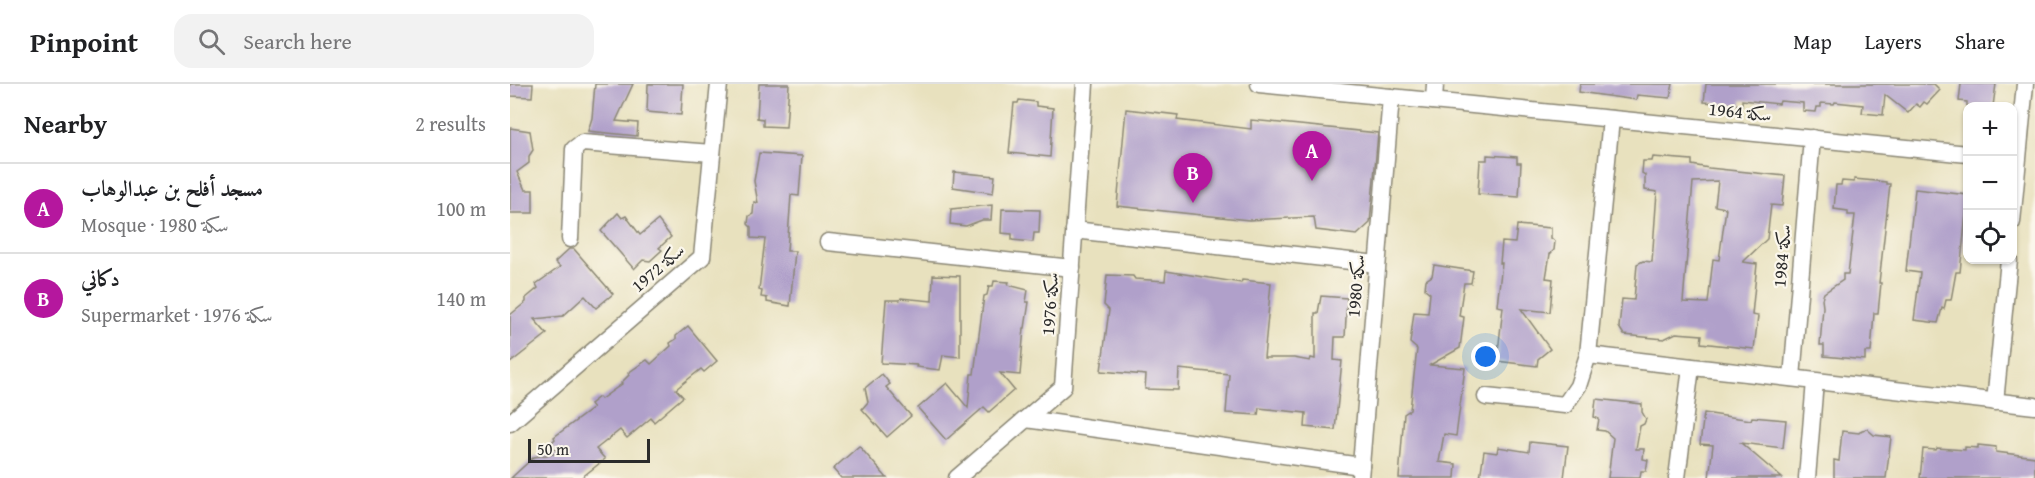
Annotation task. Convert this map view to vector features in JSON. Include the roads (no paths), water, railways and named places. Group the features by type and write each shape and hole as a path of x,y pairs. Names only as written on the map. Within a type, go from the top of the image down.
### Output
{"street":[{"name":"سكة 1972","path":"510,423 702,257 719,84"},
{"name":"سكة 1976","path":"957,478 1063,387 1085,84"},
{"name":"سكة 1964","path":"1259,84 1963,153"},
{"path":"1434,101 1435,84"},
{"path":"2015,156 2025,84"},
{"name":"سكة 1980","path":"1360,472 1391,97"},
{"path":"1486,397 1565,405 1578,386 1588,355 1611,119"},
{"name":"سكة 1984","path":"1792,378 1812,138"},
{"path":"570,240 574,149 582,143 712,153"},
{"path":"1074,230 1377,264"},
{"path":"828,242 1072,268"},
{"path":"1995,402 2009,264"},
{"path":"1588,355 2035,406"},
{"path":"1677,478 1691,367"},
{"path":"1807,478 1815,381"},
{"path":"1026,419 1360,472"}],"place":[{"name":"مسجد أفلح بن عبدالوهاب","path":"1312,181"},
{"name":"دكاني","path":"1193,203"}]}
